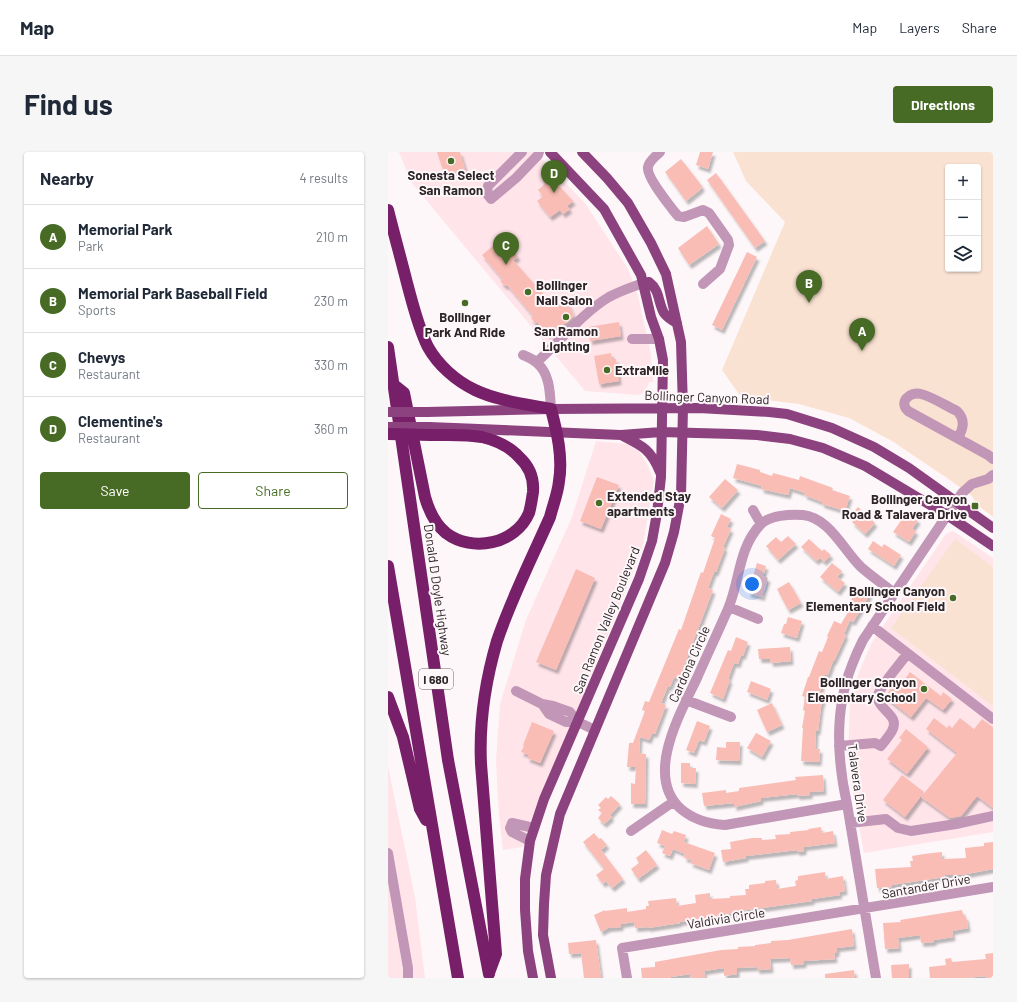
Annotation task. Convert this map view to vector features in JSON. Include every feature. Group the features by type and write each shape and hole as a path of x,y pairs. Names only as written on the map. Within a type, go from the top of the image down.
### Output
{"highway":[{"path":"388,210 420,327 428,348 449,372 462,383 475,390 504,400 552,409 560,451 560,479 550,517 498,640 487,681 481,714 481,764 496,954 489,975"},
{"name":"Donald D Doyle Highway","path":"388,347 448,760 489,975"},
{"path":"388,434 430,431 483,437 514,451 525,462 531,474 533,487 532,501 528,514 521,525 512,533 500,540 486,544 471,544 446,533 436,522 424,497 404,393 394,385"},
{"name":"I 680","path":"388,566 458,978"},
{"path":"388,697 403,737 420,808 432,832"}],"main road":[{"name":"San Ramon Valley Boulevard","path":"533,978 528,951 525,910 525,878 530,842 544,799 639,579 652,542 661,477 663,360 642,275 604,209 550,152"},
{"path":"550,978 544,935 546,875 560,814 665,563 674,532 681,495 683,408 681,342 666,274 651,243 628,203 582,152"},
{"path":"644,284 649,282 653,285 665,314 676,323"},
{"name":"Bollinger Canyon Road","path":"388,412 683,408 787,414 832,428 874,447 909,468 993,528"},
{"path":"388,427 430,431 557,432 621,435 661,432 757,434 790,439 823,448 865,466 947,515 993,546"},
{"path":"621,435 639,444 649,452 657,465 661,477"}],"street":[{"path":"522,152 488,186 487,194 491,199 516,178 538,155 539,152"},
{"path":"660,152 651,161 648,167 649,175 673,210 678,216 684,217 703,210 709,213 728,240 729,245 720,269 703,284"},
{"path":"537,362 587,314 608,298 627,289 644,284"},
{"path":"632,340 659,339"},
{"path":"523,355 537,362 543,369 549,383 552,409"},
{"path":"958,438 963,425 961,415 919,393 910,394 908,396 904,404 908,411 993,459"},
{"name":"Talavera Drive","path":"876,978 847,804 841,778 839,746 840,708 845,686 851,666 863,640 962,492 969,486 988,479 993,475"},
{"path":"753,510 761,524 773,518 791,515 805,515 820,522 841,540 860,566 894,593"},
{"name":"Cardona Circle","path":"761,524 750,538 742,557 729,607 686,700 670,740 664,762 665,783 673,802 689,816 709,824 725,825 847,804"},
{"path":"729,607 758,619"},
{"path":"872,626 993,719"},
{"path":"839,746 875,743 881,746 892,730 893,723 891,715 880,703 878,694 907,654"},
{"path":"516,691 542,704 549,714 566,722 578,722 595,730"},
{"path":"686,700 731,717"},
{"path":"631,831 673,802"},
{"path":"850,823 886,819 898,828 911,831 956,824 993,816"},
{"path":"530,842 512,832 510,828 512,823 534,828"},
{"path":"388,853 408,968 408,978"},
{"name":"Santander Drive","path":"864,909 993,887"},
{"name":"Valdivia Circle","path":"627,978 622,948 864,909"}],"shaded area":[{"path":"399,152 535,152 585,203 628,269 638,296 650,349 653,382 649,382 643,393 639,395 585,391 411,182"},
{"path":"733,152 993,152 993,517 977,505 972,496 947,478 892,441 849,418 799,404 741,397 722,370 785,222 746,181"},
{"path":"596,441 627,444 639,451 647,464 654,481 642,550 523,847 503,850 499,815 496,761 500,704 526,620 572,517"},
{"name":"Bollinger Canyon Elementary School","path":"953,531 993,558 993,832 864,853 851,783 848,752 850,706 859,672 872,642 946,534"},
{"name":"Bollinger Canyon Elementary School Field","path":"955,539 993,567 993,706 891,628"},
{"path":"388,766 415,897 425,978 388,978"}],"building":[{"name":"Sonesta Select San Ramon","path":"437,152 460,152 465,169 445,176"},
{"path":"700,152 713,152 708,169 696,165"},
{"path":"681,159 702,186 701,189 686,201 665,172"},
{"path":"716,173 765,241 755,248 707,180"},
{"path":"549,175 573,201 567,206 570,209 563,214 560,210 550,217 537,201 543,196 538,190 545,184 542,180"},
{"path":"707,226 719,244 689,265 678,248"},
{"path":"500,240 507,249 510,247 518,257 513,260 546,297 558,304 567,301 574,316 568,322 548,335 537,322 535,323 531,318 533,316 507,285 505,286 500,281 503,280 482,255"},
{"path":"747,252 757,257 722,330 712,325"},
{"path":"619,322 621,336 590,341 588,327"},
{"name":"ExtraMile","path":"611,353 612,359 616,359 619,381 599,384 594,356"},
{"path":"737,464 760,470 760,472 772,476 773,473 799,480 800,476 833,488 832,490 850,496 845,511 822,504 822,502 804,495 805,493 790,488 788,495 761,489 762,486 733,478"},
{"name":"Extended Stay apartments","path":"597,477 619,485 601,529 580,521"},
{"path":"725,479 738,490 722,508 709,497"},
{"path":"858,507 875,523 865,534 852,522 855,519 851,515"},
{"path":"907,512 918,520 912,529 916,531 909,542 893,532"},
{"path":"721,514 731,519 727,527 731,529 723,547 725,548 716,572 714,572 708,588 713,590 679,679 674,677 670,687 668,686 661,703 666,705 655,734 652,733 649,740 640,737 639,753 646,754 645,804 631,804 631,783 635,784 636,767 627,767 629,743 633,743 645,711 642,710 645,701 649,702 679,629 681,630 701,572 703,573 715,538 711,536"},
{"path":"788,536 796,544 778,560 766,546 776,537 781,542"},
{"path":"809,539 822,551 824,549 831,555 824,562 820,558 816,561 801,547"},
{"path":"873,541 882,547 884,544 901,555 894,566 868,549"},
{"path":"757,563 766,566 763,576 768,578 762,597 748,593"},
{"path":"832,563 842,571 837,577 845,583 838,592 820,577"},
{"path":"576,569 595,578 556,670 536,662"},
{"path":"789,582 801,603 788,610 777,589"},
{"path":"858,588 870,594 853,622 850,620 844,634 846,635 828,675 825,674 820,692 825,693 821,707 818,731 816,731 815,749 820,749 819,762 801,761 802,728 805,711 803,710 805,697 802,696 808,677 819,651 822,652 834,621 841,624 851,607 848,605"},
{"path":"788,617 802,621 797,638 781,633"},
{"path":"736,637 748,642 743,656 741,655 738,664 734,663 723,699 710,693 728,650 731,651"},
{"path":"790,647 791,661 771,663 770,659 759,659 758,649"},
{"path":"910,672 941,696 943,692 952,699 943,710 926,698 911,717 885,697 897,679 902,683"},
{"path":"751,681 771,689 767,700 747,692"},
{"path":"772,703 782,725 767,732 757,710"},
{"path":"934,718 947,728 949,725 952,728 960,718 974,729 982,719 993,727 993,808 977,796 961,816 950,818 921,797 957,753 926,729"},
{"path":"697,721 710,726 704,742 699,740 694,753 686,750"},
{"path":"532,722 554,731 540,763 527,758 529,755 521,752"},
{"path":"906,729 928,747 907,774 887,759 902,740 899,738"},
{"path":"756,733 771,741 762,757 747,748"},
{"path":"726,742 740,742 739,761 716,760 717,747 726,748"},
{"path":"681,763 690,763 690,768 696,768 695,784 681,783"},
{"path":"823,775 824,791 810,792 810,795 797,796 797,794 761,798 761,801 734,807 734,803 704,806 702,793 726,790 726,793 739,791 739,788 796,780 795,777"},
{"path":"902,775 924,792 905,817 883,800"},
{"path":"611,796 620,804 610,815 612,817 604,824 598,818 602,813 598,810 601,808 598,805 606,797 608,799"},
{"path":"821,827 822,833 833,831 835,843 804,847 804,851 797,852 797,850 746,856 746,858 723,862 721,850 731,849 730,842 752,838 762,838 762,840 776,839 775,835 790,834 790,832"},
{"path":"662,830 672,834 674,831 686,835 684,842 715,853 709,870 690,863 692,860 684,858 685,854 673,849 670,856 662,853 665,846 657,843"},
{"path":"594,833 607,845 601,850 623,879 612,888 606,881 603,884 596,875 604,869 583,842"},
{"path":"993,842 993,869 961,875 944,875 945,877 891,885 892,887 877,888 875,869 911,867 910,861 913,861 912,856 924,854 942,852 942,859 966,858 965,848 984,846 984,843"},
{"path":"646,850 657,865 638,879 631,869 639,863 636,858"},
{"path":"825,872 826,879 843,876 845,891 839,892 840,895 812,899 812,901 740,911 740,913 722,914 722,916 648,928 635,928 634,922 621,924 621,927 608,928 601,932 594,915 605,910 627,908 627,912 646,909 646,906 649,906 648,901 676,898 677,906 696,903 695,895 710,893 710,899 730,898 730,896 746,895 745,889 749,889 749,885 765,883 765,881 776,880 777,889 796,886 795,881 798,880 798,876"},
{"path":"962,910 964,917 966,916 968,928 952,931 953,937 934,940 934,942 921,943 920,935 898,938 899,948 885,949 883,923 901,922 900,920"},
{"path":"852,929 854,946 837,948 837,953 834,953 835,959 804,961 804,964 791,965 790,958 770,959 771,969 757,970 757,967 737,968 737,974 724,976 724,968 704,971 705,978 691,978 690,974 671,978 642,978 641,968 655,967 655,962 721,950 738,949 738,947 755,946 771,943 771,941 788,940"},
{"path":"596,940 601,978 584,978 581,953 569,954 568,943"},
{"path":"993,953 993,978 985,978 985,976 966,978 930,978 929,967 946,965 945,959 951,958 952,962 986,959 985,954"},
{"path":"909,964 909,978 892,978 891,965"},
{"path":"854,970 855,978 825,978 825,974"}],"place":[{"name":"Sonesta Select San Ramon","path":"451,161"},
{"name":"Clementine's","path":"554,193"},
{"name":"Chevys","path":"506,265"},
{"name":"Bollinger Nail Salon","path":"528,292"},
{"name":"Bollinger Park And Ride","path":"465,303"},
{"name":"Memorial Park Baseball Field","path":"809,303"},
{"name":"San Ramon Lighting","path":"566,317"},
{"name":"Memorial Park","path":"862,351"},
{"name":"ExtraMile","path":"607,370"},
{"name":"Extended Stay apartments","path":"599,503"},
{"name":"Bollinger Canyon Road & Talavera Drive","path":"975,506"},
{"name":"Bollinger Canyon Elementary School Field","path":"953,598"},
{"name":"Bollinger Canyon Elementary School","path":"924,689"}]}
